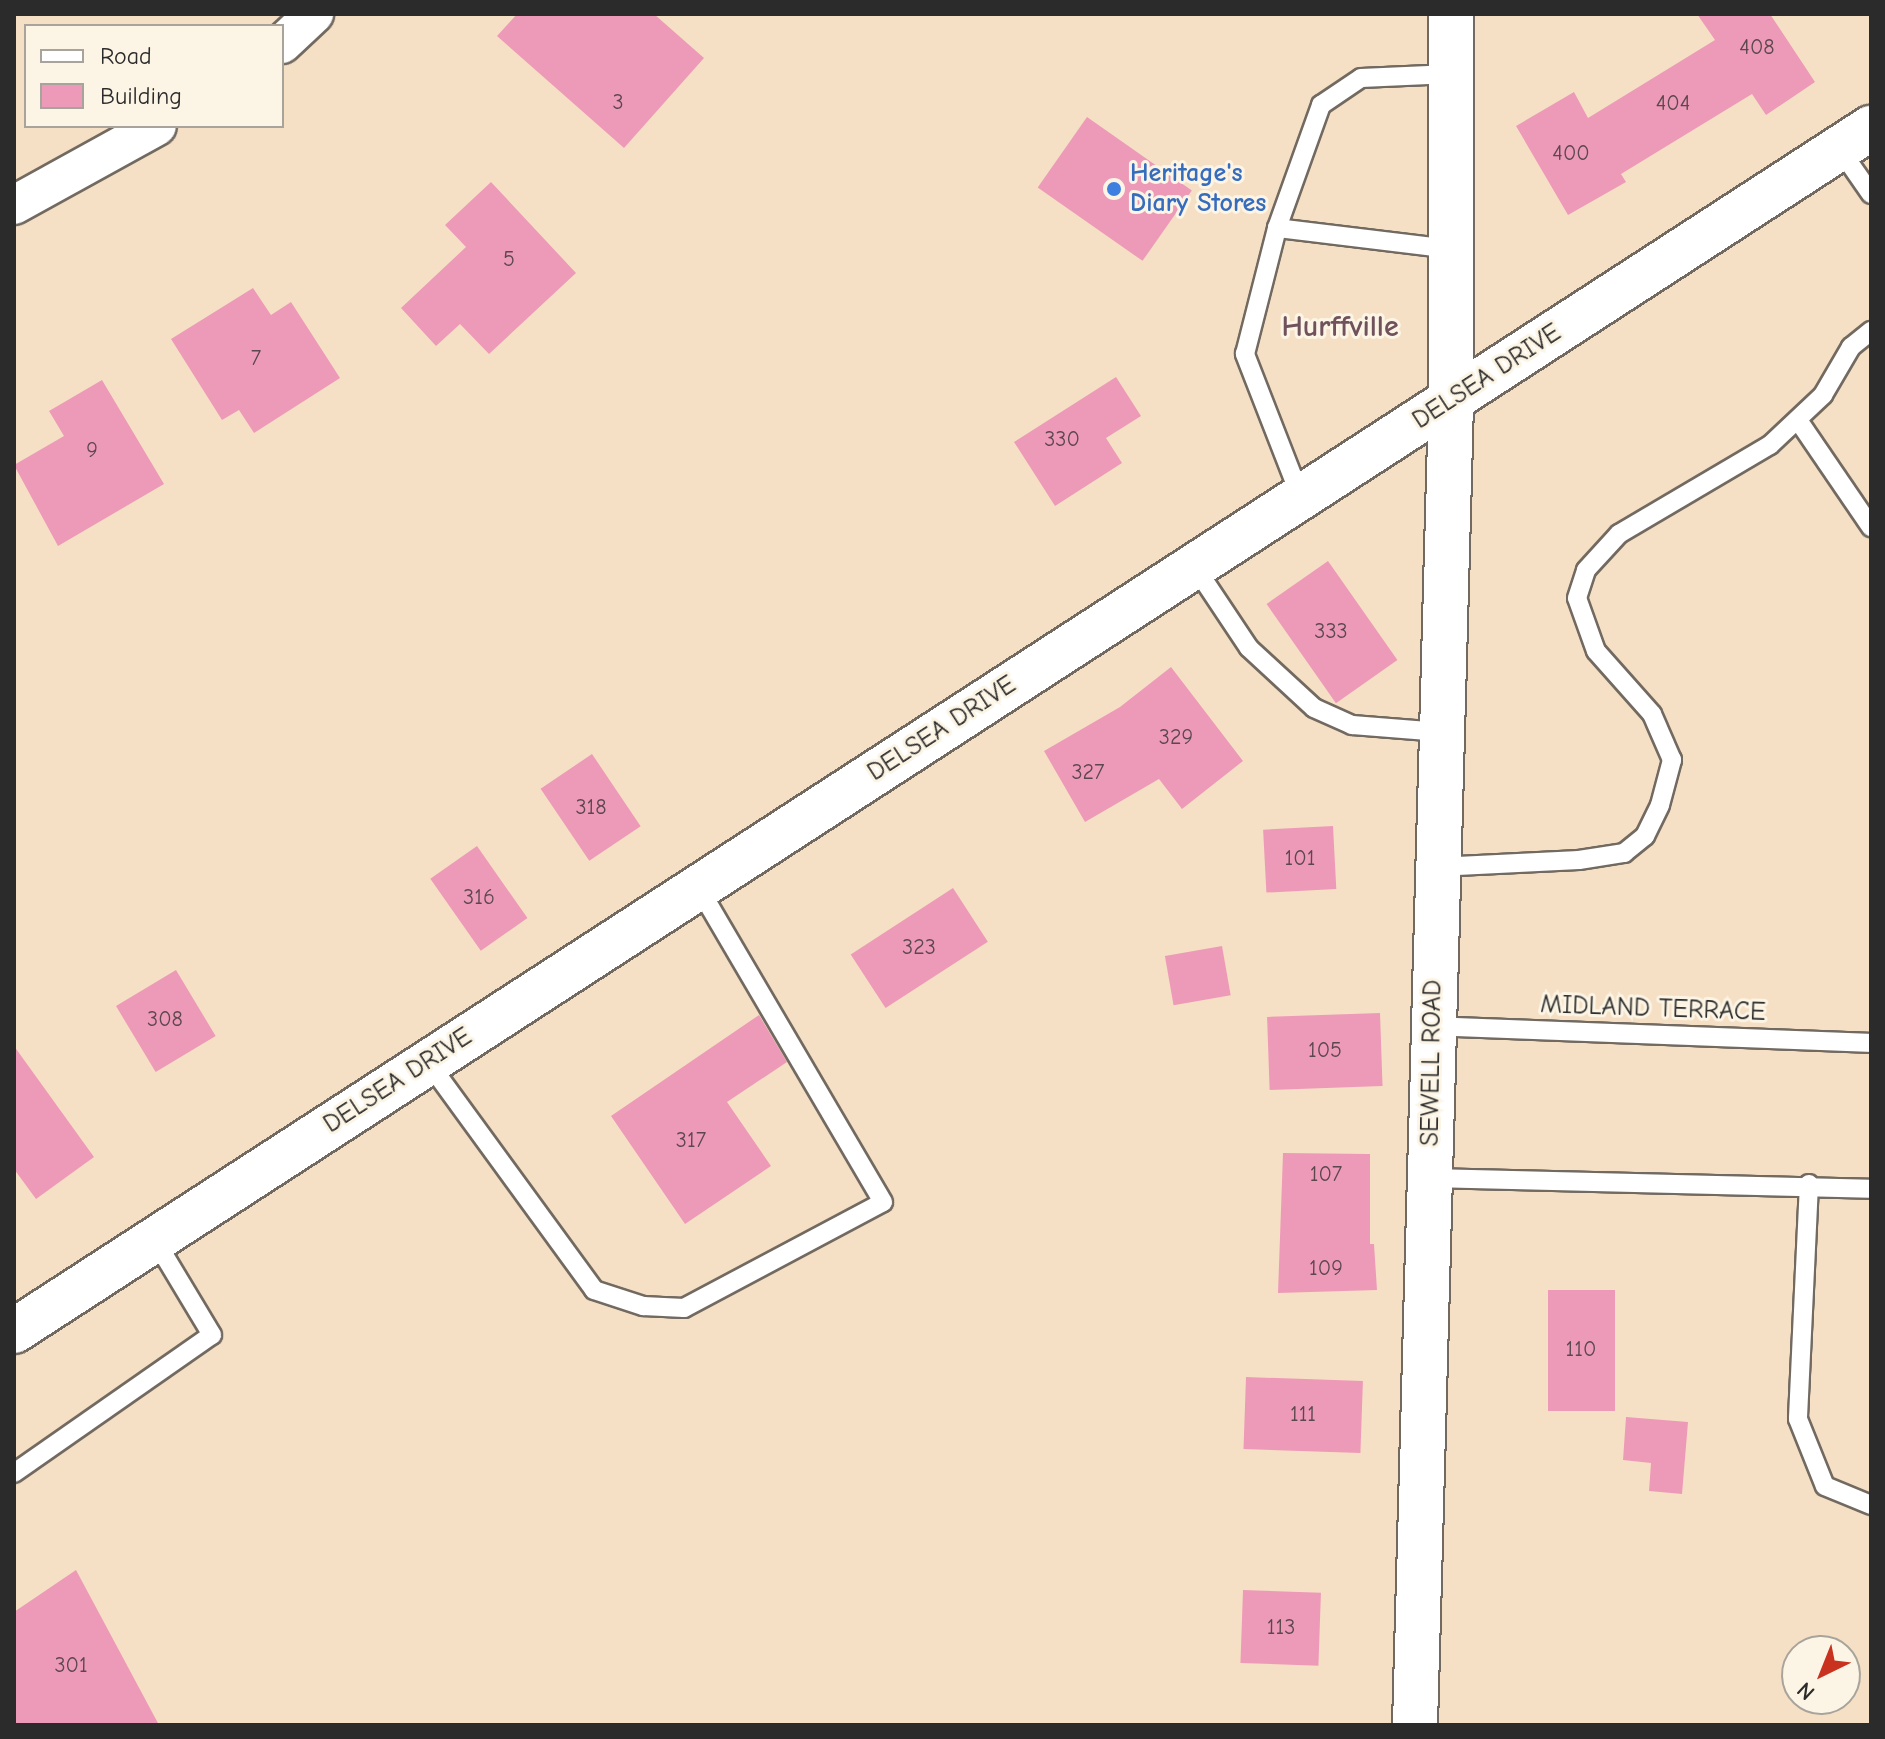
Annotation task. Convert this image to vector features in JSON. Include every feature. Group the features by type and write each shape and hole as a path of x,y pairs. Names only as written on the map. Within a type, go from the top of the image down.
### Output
{"main road":[{"name":"SEWELL ROAD","path":"1415,1725 1451,400 1451,14"},
{"name":"DELSEA DRIVE","path":"14,1331 1855,138"}],"street":[{"path":"284,42 314,14"},
{"path":"14,205 153,128"}],"lane":[{"path":"1301,498 1245,354 1277,228 1321,105 1361,78 1451,74"},
{"path":"1855,138 1871,194"},
{"path":"1277,228 1451,249"},
{"path":"1437,867 1594,858 1624,853 1645,836 1660,805 1672,760 1652,714 1596,651 1577,598 1586,570 1619,534 1770,445 1823,395 1851,347 1871,331"},
{"path":"1798,420 1871,527"},
{"path":"1195,566 1249,648 1314,708 1352,725 1441,732"},
{"path":"428,1062 594,1290 643,1306 684,1308 883,1202 698,887"},
{"name":"MIDLAND TERRACE","path":"1432,1026 1871,1043"},
{"path":"1429,1178 1809,1184 1871,1189"},
{"path":"1809,1184 1798,1419 1825,1486 1871,1505"},
{"path":"14,1473 212,1335 155,1240"}],"building":[{"path":"517,14 654,14 704,58 624,148 497,36"},
{"path":"1697,14 1770,14 1815,82 1766,115 1752,94 1621,174 1626,182 1568,215 1516,126 1574,92 1588,118 1715,40"},
{"name":"Heritage's Diary Stores","path":"1087,117 1192,190 1143,261 1038,187"},
{"path":"491,182 576,273 489,354 460,324 436,346 401,308 466,247 445,225"},
{"path":"253,288 271,315 291,302 340,378 254,433 239,410 222,420 171,339"},
{"path":"1116,377 1141,416 1106,438 1122,463 1055,506 1014,442"},
{"path":"102,380 164,484 58,546 14,465 64,436 49,411"},
{"path":"1328,561 1397,660 1336,703 1267,604"},
{"path":"1171,667 1243,761 1182,809 1159,779 1085,822 1044,751 1120,707"},
{"path":"592,754 641,826 589,861 541,789"},
{"path":"1333,826 1336,889 1266,893 1263,830"},
{"path":"477,846 527,918 481,951 430,879"},
{"path":"953,888 988,942 886,1008 851,954"},
{"path":"1222,946 1231,995 1174,1005 1165,956"},
{"path":"176,970 216,1036 156,1072 116,1006"},
{"path":"1380,1013 1383,1086 1270,1090 1267,1017"},
{"path":"759,1015 787,1062 727,1102 771,1166 685,1224 611,1116"},
{"path":"14,1046 94,1157 36,1199 14,1169"},
{"path":"1283,1153 1370,1154 1370,1244 1374,1244 1377,1290 1278,1293"},
{"path":"1548,1290 1615,1290 1615,1411 1548,1411"},
{"path":"1246,1377 1363,1381 1360,1453 1243,1449"},
{"path":"1626,1417 1688,1422 1682,1494 1649,1491 1651,1463 1623,1460"},
{"path":"76,1570 159,1725 14,1725 14,1612"},
{"path":"1243,1590 1321,1593 1318,1666 1240,1663"}],"place":[{"name":"Heritage's Diary Stores","path":"1114,189"}],"district":[{"name":"Hurffville","path":"1340,327"}]}
